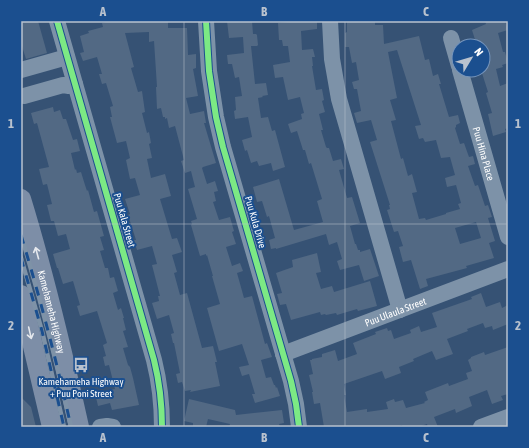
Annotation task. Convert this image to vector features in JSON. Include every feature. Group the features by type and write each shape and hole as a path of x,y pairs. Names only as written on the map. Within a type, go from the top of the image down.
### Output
{"main road":[{"name":"Kamehameha Highway","path":"21,199 64,359 79,427"},
{"path":"21,295 52,427"}],"street":[{"name":"Puu Kala Street","path":"57,21 154,360 161,398 162,427"},
{"name":"Puu Kula Drive","path":"206,21 208,71 216,117 223,147 291,381 299,427"},
{"path":"330,21 332,59 339,99 400,310"},
{"path":"21,70 67,57"},
{"name":"Puu Hina Place","path":"462,78 508,238"},
{"path":"24,96 63,85 69,86 75,84"},
{"name":"Puu Ulaula Street","path":"283,354 508,269"},
{"path":"481,427 508,417"},
{"path":"100,427 113,427"}],"building":[{"path":"21,21 38,21 47,53 26,59 21,43"},
{"path":"111,21 168,21 168,28 187,28 188,55 196,54 196,68 193,69 198,96 186,98 190,114 204,111 206,123 204,123 216,163 202,168 207,184 215,181 218,191 214,192 216,201 213,202 219,220 230,217 234,231 232,232 236,244 226,247 232,266 240,263 243,271 237,273 244,298 252,296 265,344 267,343 272,357 261,360 266,378 271,377 280,396 255,403 252,394 255,394 249,374 242,376 239,367 249,365 242,344 219,351 207,308 220,304 207,255 200,256 191,225 191,221 197,219 188,189 195,187 191,171 185,173 181,161 184,160 175,126 169,128 167,118 165,119 165,117 163,117 161,108 157,109 154,41 149,42 149,32 125,33 134,67 131,68 138,92 142,91 145,112 142,113 147,133 149,132 151,143 149,144 152,158 147,159 151,178 165,174 171,196 160,199 172,239 177,238 182,252 172,255 177,272 174,273 180,295 187,293 202,348 213,346 220,386 190,392 191,390 185,391 182,382 178,383 176,374 180,373 171,334 174,333 169,315 157,319 152,303 159,301 158,296 160,296 152,265 157,264 152,246 137,250 134,240 136,240 128,215 130,214 125,199 140,195 135,178 130,179 126,160 130,158 126,141 117,143 110,117 112,117 110,107 113,106 106,83 102,84 99,74 102,74 97,57 83,61 80,53 84,52 80,36 89,33 88,31 103,27 102,23"},
{"path":"227,21 252,21 253,34 257,35 258,45 251,46 255,84 266,83 268,95 258,98 261,118 268,117 272,131 275,130 285,167 273,171 271,163 259,166 257,161 251,163 247,150 245,151 242,140 252,137 248,117 235,119 235,97 242,96 239,77 235,78 232,64 228,64 227,55 244,53 243,37 229,38"},
{"path":"317,21 317,29 301,31 302,50 313,49 315,57 312,57 312,66 316,90 322,89 324,100 322,101 325,112 319,114 323,130 321,130 326,147 329,148 333,161 341,159 344,169 339,170 347,198 352,197 360,223 350,226 355,244 360,252 370,249 379,276 364,281 359,265 340,270 337,261 342,259 337,242 329,245 326,234 276,249 271,249 269,240 275,238 269,216 267,217 262,201 257,202 253,187 279,179 294,230 323,222 317,201 322,199 311,163 309,164 297,131 291,133 288,124 302,119 301,114 304,113 300,97 288,100 283,77 275,78 273,65 290,62 288,46 283,46 282,40 279,40 278,23"},
{"path":"375,21 375,25 383,25 384,44 419,36 425,60 429,59 433,76 438,74 441,84 439,84 449,117 458,115 460,123 456,125 455,128 460,144 464,143 469,157 473,156 475,164 468,166 475,186 478,185 485,206 488,205 492,217 488,218 495,241 489,243 494,258 466,266 467,268 426,279 428,286 420,289 411,260 403,262 399,247 403,246 398,231 394,232 387,210 390,209 390,205 370,142 377,140 371,120 357,123 354,113 361,111 357,89 354,89 352,82 359,80 356,62 352,63 349,47 345,47 347,22","holes":["397,50 421,125 415,126 419,139 423,138 425,142 436,140 441,158 450,157 455,175 445,178 447,187 456,185 461,203 458,204 460,209 426,220 425,218 419,219 412,193 417,192 412,174 408,176 403,158 401,159 391,121 396,120 390,100 397,98 388,52","476,222 481,238 460,244 455,228"]},
{"path":"485,21 505,21 508,30 498,33 503,52 505,52 508,63 502,65 503,67 496,69 500,86 508,83 508,128 505,129 506,132 493,136 488,114 492,113 484,78 491,78 491,38 474,38 472,30 486,24"},
{"path":"53,107 54,112 60,110 63,119 66,119 73,140 77,139 80,151 71,153 75,170 76,169 77,173 81,172 94,212 97,211 104,236 100,237 104,250 100,251 105,268 108,268 110,278 114,277 118,291 113,293 118,310 121,308 124,318 126,330 123,331 128,347 123,348 130,367 139,405 112,410 110,403 98,406 95,393 115,389 109,365 105,366 103,357 106,356 103,345 107,343 97,311 80,316 77,306 80,305 73,281 63,284 57,268 53,254 70,249 66,234 58,236 54,221 51,221 47,205 52,204 47,184 43,185 39,169 49,167 37,123 34,124 31,113"},
{"path":"317,253 321,272 316,273 321,289 332,286 334,292 370,281 377,306 358,311 357,309 337,315 336,313 321,315 320,312 291,320 286,304 280,305 277,294 282,293 276,273 293,267 292,260"},
{"path":"481,293 486,307 500,302 502,308 508,305 508,324 493,330 492,326 485,328 483,323 467,329 468,331 447,339 453,354 436,360 432,351 399,367 401,373 385,379 382,371 344,384 347,412 367,409 367,412 388,409 386,402 394,399 395,402 403,400 406,408 425,403 424,402 428,400 425,392 448,383 449,386 468,379 466,373 472,371 468,360 471,357 484,352 485,355 508,347 508,394 501,396 503,400 492,404 487,390 469,397 472,406 456,413 455,409 434,417 438,427 428,427 427,424 418,427 403,427 402,425 396,427 324,427 320,403 314,404 309,375 313,374 310,360 322,357 322,354 335,350 338,361 357,354 353,343 387,328 388,331 391,330 394,339 411,333 410,330 419,326 421,332 437,327 432,313 472,299 471,297"},
{"path":"21,397 31,407 36,427 21,427"},
{"path":"189,399 235,410 236,415 282,410 284,423 279,424 280,427 229,427 230,424 208,419 206,427 193,426 193,423 184,421"}],"railway":[{"path":"21,235 48,330 71,427"},
{"path":"21,258 42,331 64,427"}],"cycle path":[{"path":"57,21 154,360 158,377 162,409 162,427"},
{"path":"206,21 209,71 216,117 223,147 291,381 299,427"}],"place":[{"name":"Kamehameha Highway + Puu Poni Street","path":"81,365"}]}
